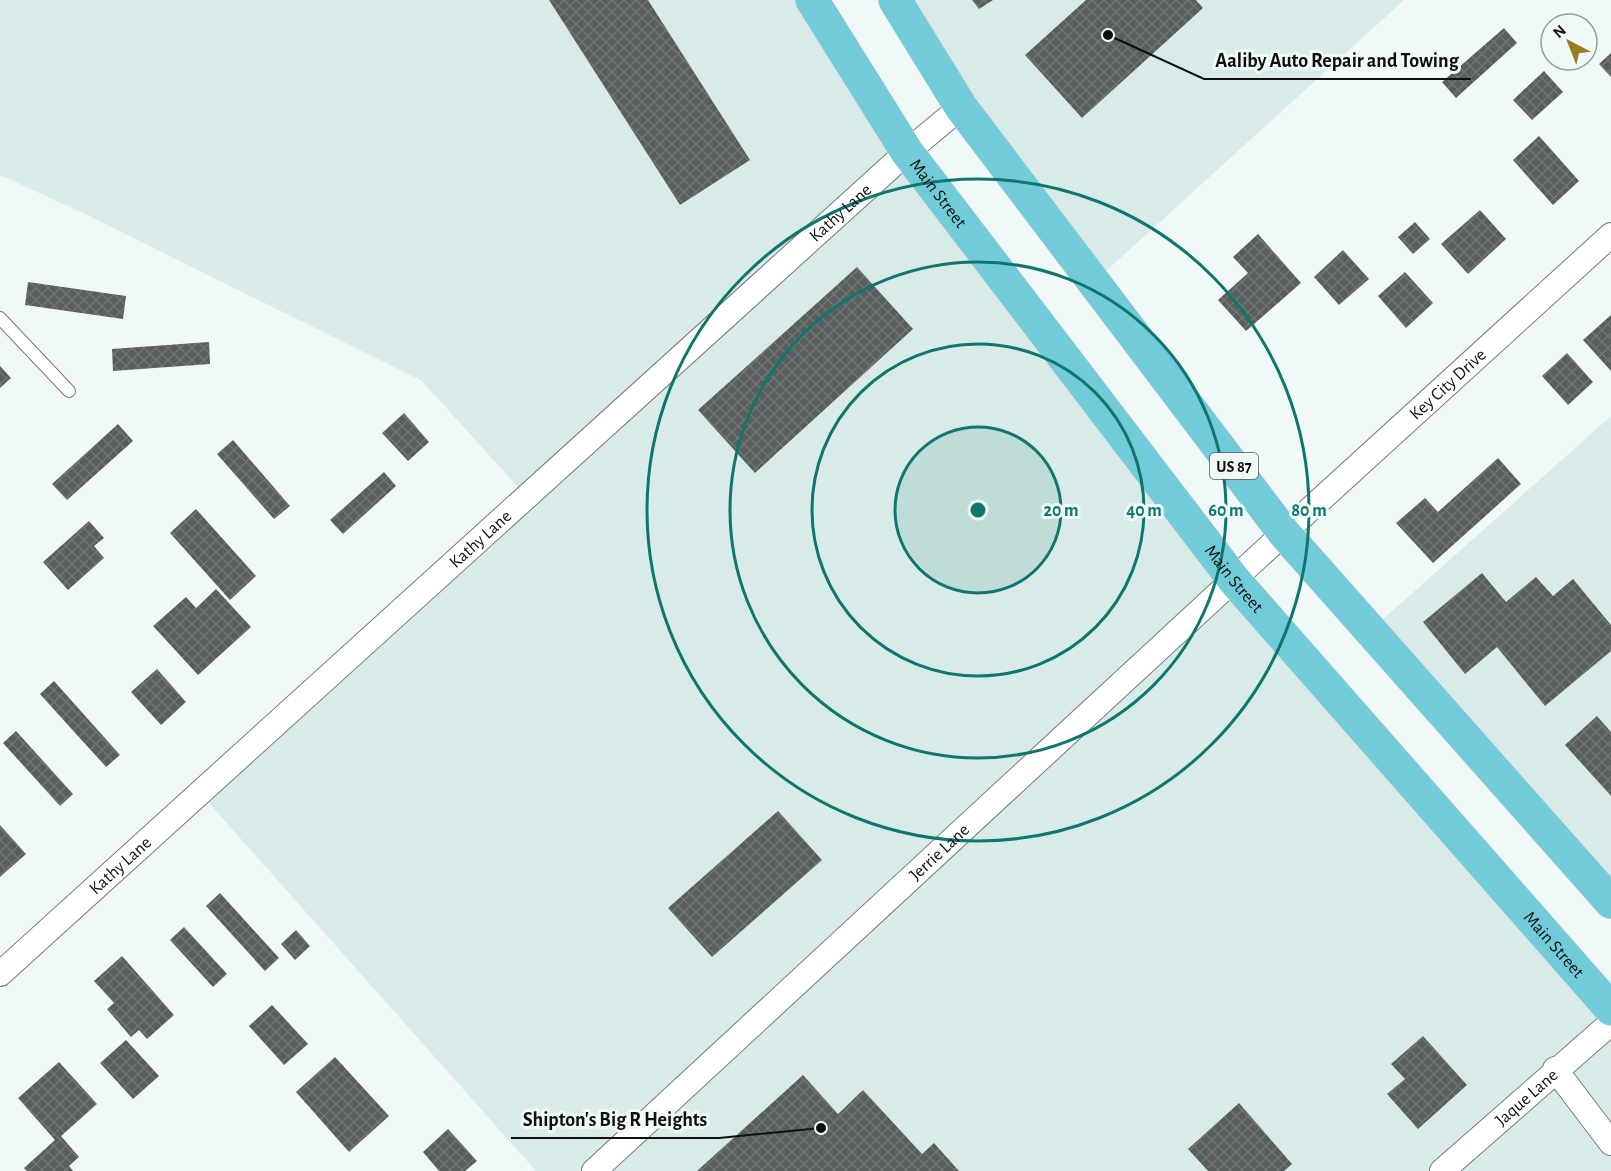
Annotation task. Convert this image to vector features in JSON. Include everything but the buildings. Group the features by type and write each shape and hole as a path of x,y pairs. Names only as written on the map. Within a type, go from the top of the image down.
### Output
{"main road":[{"name":"Main Street","path":"812,0 907,152 1234,580 1611,1009"},
{"name":"US 87","path":"895,0 962,106 1284,532 1611,902"}],"street":[{"name":"Kathy Lane","path":"0,974 907,152 962,106"},
{"name":"Key City Drive","path":"1284,532 1611,235"},
{"name":"Jerrie Lane","path":"594,1171 1284,532"},
{"name":"Jaque Lane","path":"1442,1171 1555,1069 1611,1023"},
{"path":"1555,1069 1611,1143"}],"lane":[{"path":"0,318 69,391"}],"shaded area":[{"path":"0,0 817,0 1234,580 1611,1009 1611,1171 536,1171 200,793 527,497 422,381 83,213 0,175"},
{"path":"895,0 1404,0 1094,282"},
{"path":"1611,416 1611,902 1371,630"}],"place":[{"name":"Aaliby Auto Repair and Towing","path":"1108,35"},
{"name":"Shipton's Big R Heights","path":"821,1128"}]}
